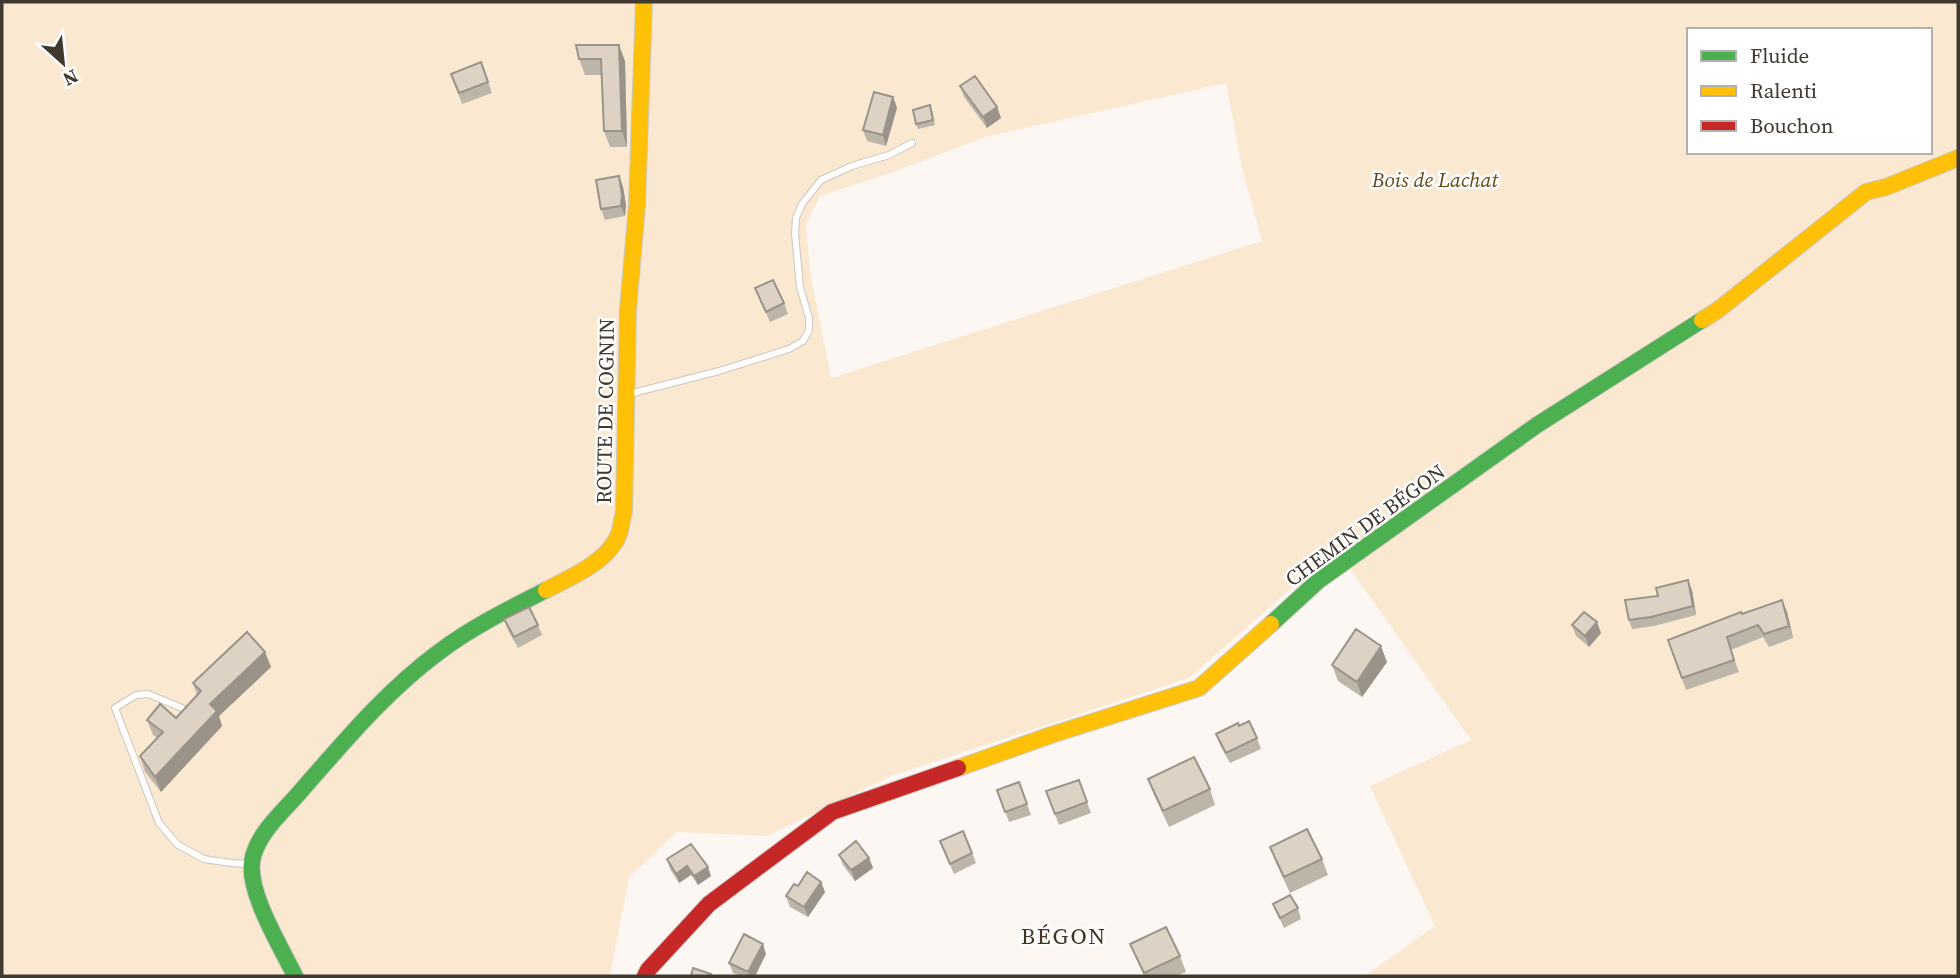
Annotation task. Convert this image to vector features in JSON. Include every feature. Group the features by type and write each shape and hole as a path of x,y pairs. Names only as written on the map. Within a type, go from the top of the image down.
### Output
{"street":[{"name":"ROUTE DE COGNIN","path":"252,864 258,844 284,808 355,729 404,681 439,652 478,626 581,571 604,555 618,536 624,512 628,310 637,205 644,2"},
{"name":"CHEMIN DE BÉGON","path":"645,976 709,904 832,812 1051,735 1199,688 1318,581 1537,425 1718,310 1866,192 1886,187 1958,158"},
{"path":"252,864 260,901 295,976"}],"lane":[{"path":"626,395 789,349 803,341 809,330 809,318 800,287 795,234 796,218 802,204 821,180 852,166 889,155 912,143"},
{"path":"182,708 148,694 136,695 115,708 159,823 178,845 204,859 252,864"}],"green space":[{"name":"Bois de Lachat","path":"2,2 1958,2 1958,976 1365,976 1435,926 1370,786 1471,740 1336,549 1189,678 888,777 767,836 677,832 629,877 610,976 2,976","holes":["1226,83 1243,173 1262,241 831,378 810,272 806,224 820,196 985,137"]}],"building":[{"path":"576,45 619,45 622,131 604,131 601,59 579,59"},
{"path":"481,62 488,82 459,93 451,74"},
{"path":"975,76 997,107 983,117 960,86"},
{"path":"874,92 893,97 883,135 863,130"},
{"path":"930,105 933,120 916,124 913,110"},
{"path":"619,176 621,206 601,209 596,180"},
{"path":"773,280 784,303 766,312 755,288"},
{"path":"1688,580 1693,606 1629,620 1625,600 1658,596 1656,588"},
{"path":"1782,600 1789,626 1764,634 1758,625 1727,637 1734,660 1682,678 1668,640 1741,612 1742,614"},
{"path":"529,607 538,625 514,637 504,619"},
{"path":"1584,612 1597,622 1585,636 1572,625"},
{"path":"1356,629 1381,646 1357,682 1332,665"},
{"path":"247,632 265,652 210,704 217,711 155,777 140,756 163,732 147,720 160,704 176,718 201,691 193,683"},
{"path":"1249,721 1257,738 1226,753 1216,734 1238,723 1239,726"},
{"path":"1194,757 1210,789 1163,811 1148,779"},
{"path":"1079,780 1087,802 1055,814 1046,791"},
{"path":"1019,782 1027,804 1005,812 997,790"},
{"path":"1307,829 1322,859 1284,877 1270,847"},
{"path":"963,831 972,853 950,864 940,841"},
{"path":"856,841 869,858 851,870 839,855"},
{"path":"691,844 708,867 694,876 687,866 676,874 667,859"},
{"path":"807,872 821,882 804,907 786,896 794,884 798,886"},
{"path":"1290,895 1298,908 1280,918 1273,904"},
{"path":"1166,927 1180,956 1144,973 1130,944"},
{"path":"744,934 763,944 748,972 729,963"},
{"path":"693,968 711,974 691,976"}],"traffic: fast":[{"path":"1271,624 1318,581 1537,425 1702,320"},
{"path":"295,976 255,889 252,862 264,833 366,718 401,683 464,634 546,590"}],"traffic: slow":[{"path":"546,590 598,561 614,544 624,512 628,310 637,205 644,2"},
{"path":"1702,320 1866,192 1886,187 1958,158"},
{"path":"958,768 1199,688 1271,624"}],"traffic: jam":[{"path":"645,976 709,904 832,812 958,768"}],"district":[{"name":"BÉGON","path":"1064,936"}]}
